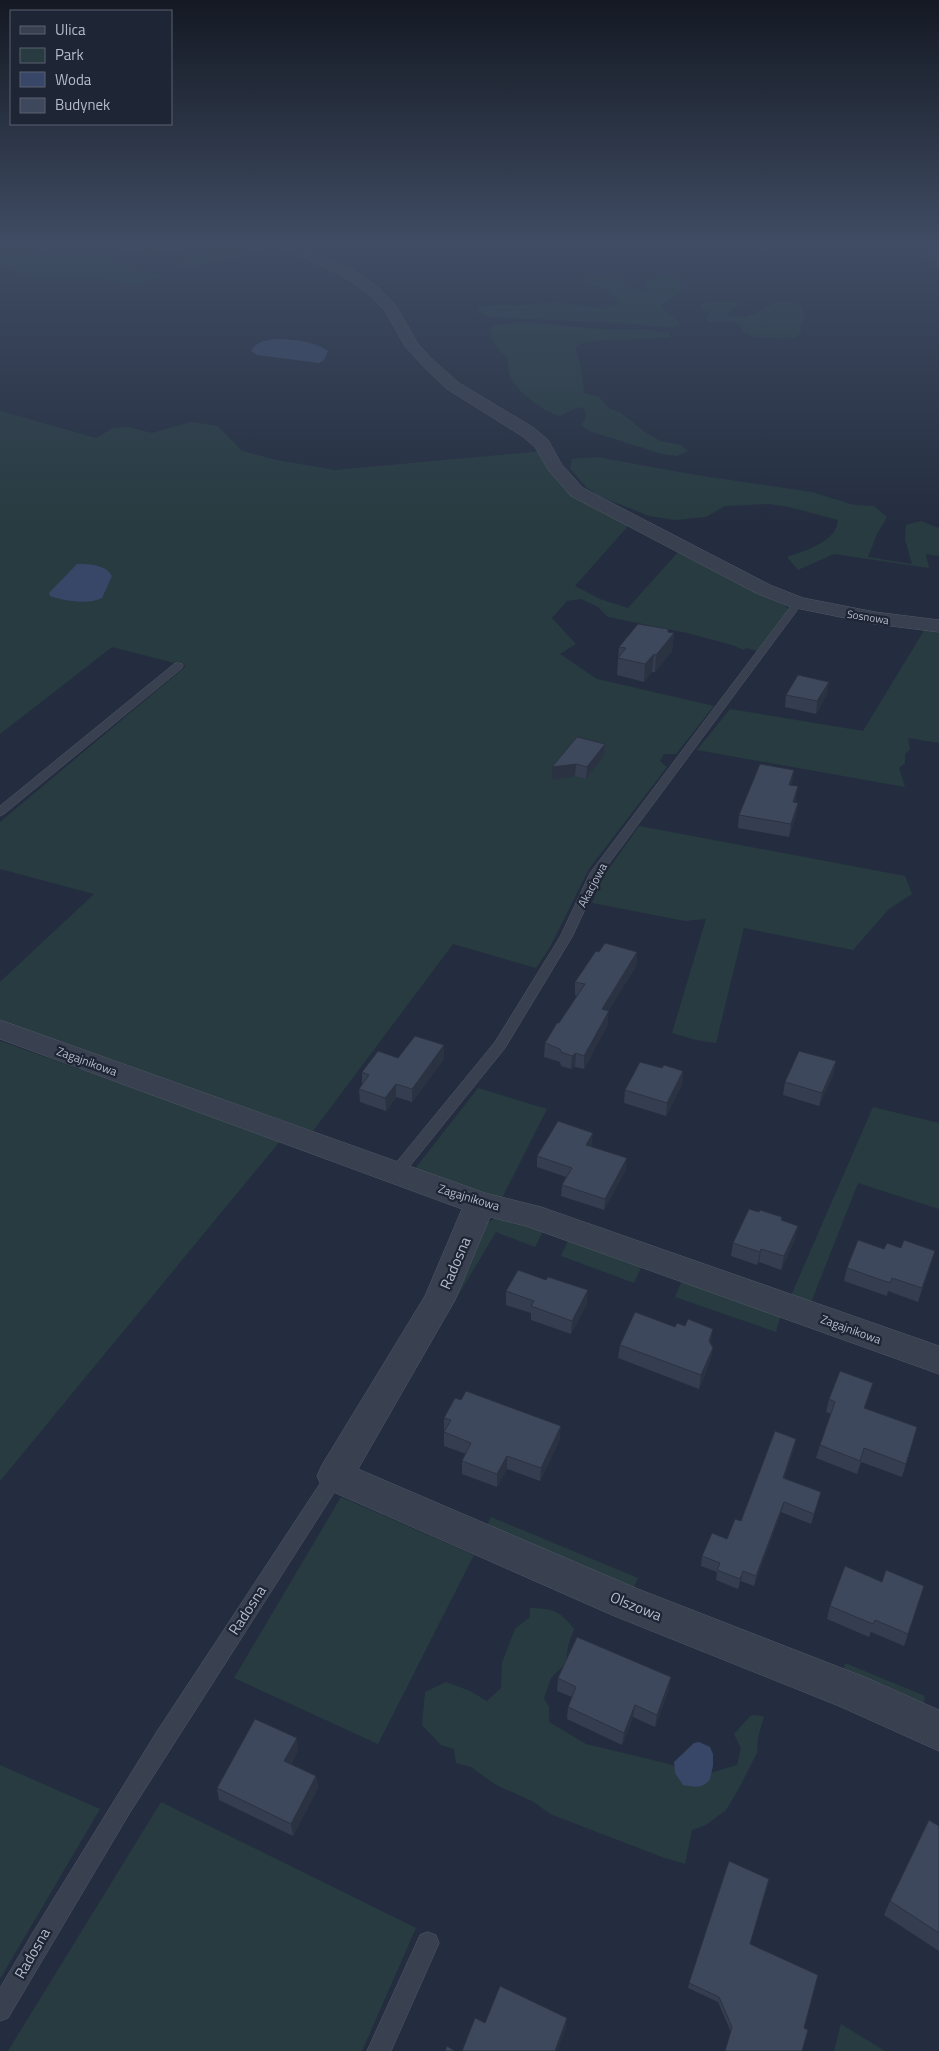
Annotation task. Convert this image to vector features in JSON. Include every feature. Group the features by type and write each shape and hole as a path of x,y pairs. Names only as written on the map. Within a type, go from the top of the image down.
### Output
{"street":[{"name":"Sosnowa","path":"406,336 412,346 453,386 528,432 542,444 555,467 577,492 763,589 798,603 875,618 939,626"},
{"name":"Zagajnikowa","path":"0,1029 480,1203 530,1215 939,1360"},
{"name":"Radosna","path":"335,1476 439,1300 480,1203"},
{"name":"Olszowa","path":"335,1476 625,1602 853,1692 939,1731"}],"lane":[{"name":"Akacjowa","path":"396,1173 500,1045 566,937 596,873 798,603"},
{"path":"0,812 178,666"},
{"name":"Radosna","path":"0,2010 45,1931 194,1691 335,1476"},
{"path":"379,2051 428,1943"}],"green space":[{"path":"490,336 670,336 670,338 592,341 580,344 575,348 581,367 584,393 599,397 610,409 621,413 660,441 681,445 688,451 677,456 662,454 589,431 581,425 586,418 586,414 584,409 578,407 560,416 538,406 512,380 507,357"},
{"path":"751,336 798,336 796,338 785,339"},
{"path":"0,411 96,438 113,428 128,427 152,433 191,422 218,426 242,451 277,460 335,470 544,451 602,508 628,526 575,586 600,599 628,608 678,552 789,609 757,651 746,648 744,650 687,633 608,617 598,607 581,599 567,601 552,618 576,644 560,654 597,679 714,706 676,754 664,754 660,761 667,767 589,869 550,947 536,968 453,944 313,1131 0,1024 0,982 94,894 0,869 0,822 186,666 112,647 0,734"},
{"path":"597,457 696,475 812,492 854,505 874,506 887,517 877,534 868,557 912,564 905,539 906,525 921,521 939,528 939,556 926,554 929,568 834,554 798,570 787,557 826,540 836,528 838,520 789,507 768,504 725,506 706,517 675,520 649,516 599,496 587,488 570,468 572,459"},
{"path":"925,629 939,631 939,743 908,738 910,749 905,754 905,763 899,768 905,787 697,750 730,709 863,731"},
{"path":"639,826 905,876 912,894 889,909 853,950 744,928 716,1043 696,1040 672,1033 706,919 685,921 592,903 603,877"},
{"path":"0,1041 281,1140 0,1481"},
{"path":"478,1088 547,1109 502,1198 414,1170"},
{"path":"873,1107 939,1123 939,1209 858,1183 810,1305 790,1298"},
{"path":"496,1218 546,1226 535,1247 496,1232 426,1349 486,1223"},
{"path":"570,1236 644,1261 634,1283 561,1256"},
{"path":"684,1276 782,1310 776,1332 675,1297"},
{"path":"341,1497 474,1555 378,1744 234,1678"},
{"path":"491,1517 638,1578 633,1589 486,1527"},
{"path":"530,1608 550,1610 560,1614 574,1629 568,1646 566,1663 551,1678 544,1698 549,1707 549,1722 586,1744 669,1764 700,1776 737,1765 741,1748 734,1734 751,1715 764,1716 758,1738 757,1753 738,1790 726,1810 706,1825 692,1830 685,1864 550,1814 534,1802 496,1785 471,1767 456,1763 454,1749 441,1745 422,1725 425,1692 446,1682 470,1691 487,1701 501,1688 502,1663 515,1629 530,1617"},
{"path":"845,1663 925,1696 923,1707 843,1675"},
{"path":"0,1765 100,1809 0,1979"},
{"path":"161,1802 416,1928 362,2051 8,2051"},
{"path":"841,2024 885,2051 834,2051"}],"water":[{"path":"276,339 309,343 328,351 324,360 319,363 257,355 251,351 258,343"},
{"path":"77,564 101,567 112,576 102,598 76,602 50,596 49,593"},
{"path":"699,1742 710,1747 713,1754 710,1779 701,1786 683,1785 675,1773 674,1762 694,1743"}],"building":[{"path":"638,624 668,629 668,632 674,633 656,655 654,654 645,664 618,658 626,648 619,647"},
{"path":"798,675 829,682 817,701 786,695"},
{"path":"577,737 605,744 587,767 576,764 552,767"},
{"path":"760,764 794,770 789,785 798,786 793,802 798,803 791,824 739,815"},
{"path":"605,943 637,952 602,1009 609,1011 584,1056 576,1053 572,1056 545,1043 585,984 575,982 596,951 599,952"},
{"path":"415,1036 444,1045 412,1089 396,1084 385,1098 359,1089 369,1075 362,1072 378,1051 398,1058"},
{"path":"799,1051 836,1061 822,1093 785,1082"},
{"path":"640,1062 662,1068 664,1065 683,1071 667,1103 625,1090"},
{"path":"558,1121 593,1133 586,1145 627,1158 605,1199 562,1185 572,1168 537,1156"},
{"path":"749,1209 759,1212 760,1210 782,1217 781,1220 798,1226 784,1256 761,1249 760,1252 733,1243"},
{"path":"858,1240 884,1249 887,1243 901,1248 904,1240 935,1251 922,1288 892,1278 890,1283 847,1268"},
{"path":"518,1270 546,1280 548,1277 588,1290 572,1321 531,1306 534,1301 506,1291"},
{"path":"635,1312 675,1327 677,1323 685,1326 688,1319 713,1329 709,1341 713,1348 701,1375 620,1345"},
{"path":"840,1371 873,1383 864,1408 917,1427 906,1464 864,1448 860,1461 820,1445 835,1402 829,1399"},
{"path":"466,1391 561,1426 541,1468 507,1456 497,1474 462,1461 471,1443 444,1432 451,1420 444,1418 455,1398 461,1400"},
{"path":"775,1431 796,1439 783,1478 821,1492 814,1514 784,1502 756,1576 743,1571 740,1579 717,1570 720,1563 702,1556 712,1533 727,1539 735,1519 741,1521"},
{"path":"845,1566 882,1582 886,1570 924,1586 908,1634 875,1620 873,1624 830,1606"},
{"path":"577,1637 671,1677 657,1715 635,1705 624,1733 568,1707 576,1687 558,1678"},
{"path":"255,1719 297,1738 284,1761 316,1776 291,1824 217,1788"},
{"path":"929,1820 939,1826 939,1933 890,1901"},
{"path":"729,1861 769,1879 750,1944 818,1975 804,2028 808,2030 802,2051 725,2051 732,2027 719,1997 689,1983"},
{"path":"500,1986 567,2018 555,2051 462,2051 475,2018 485,2023"},
{"path":"447,2046 455,2051 445,2051"}]}
